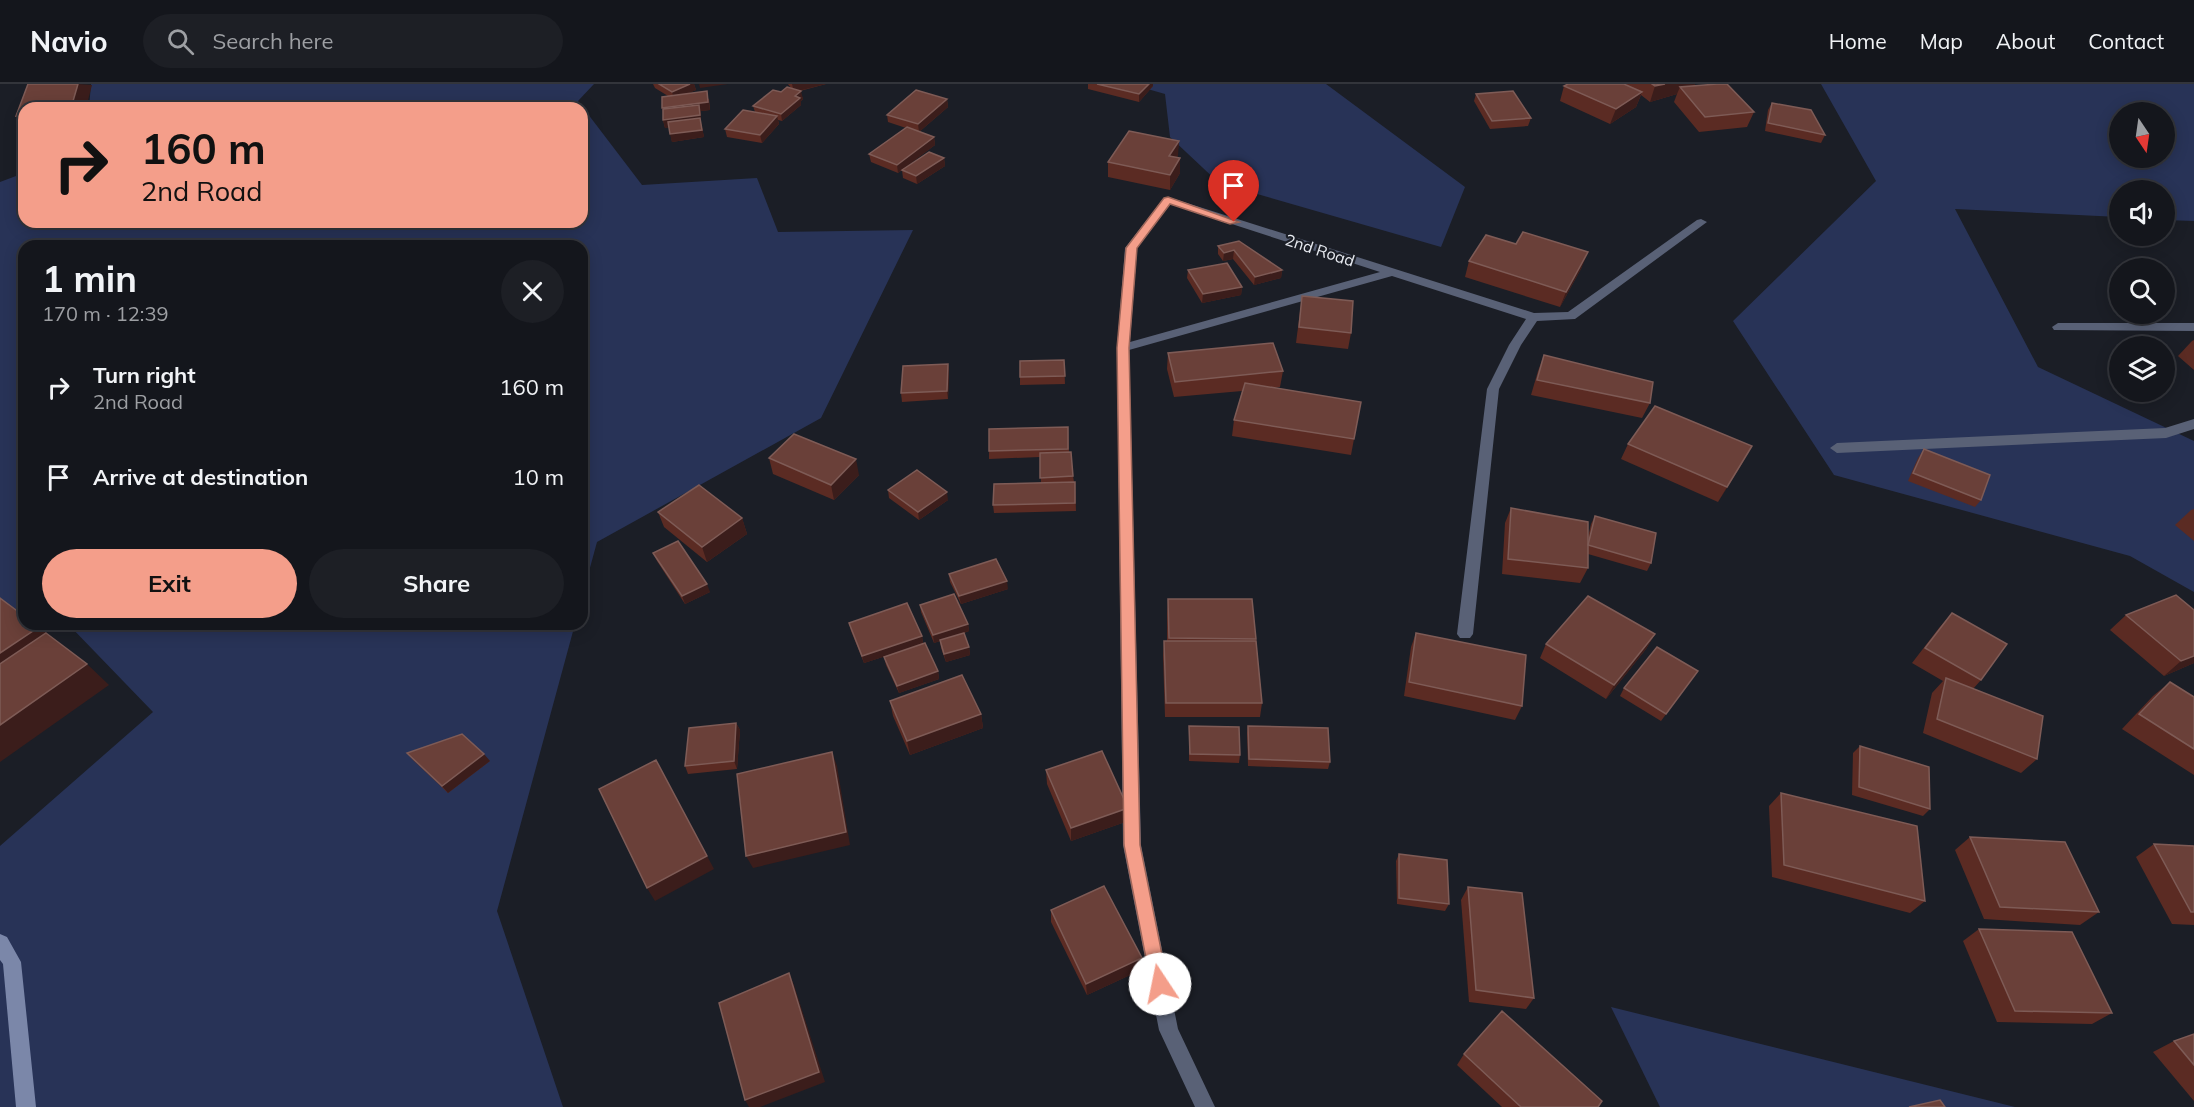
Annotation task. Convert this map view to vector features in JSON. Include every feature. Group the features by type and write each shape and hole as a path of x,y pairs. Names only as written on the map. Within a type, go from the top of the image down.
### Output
{"main road":[{"path":"0,943 12,962 26,1107"}],"street":[{"name":"2nd Road","path":"1205,1107 1169,1030 1132,845 1123,348 1131,248 1168,200 1389,273 1533,317 1571,316 1701,222"},
{"path":"1123,348 1389,273"},
{"path":"1465,633 1493,389 1515,345 1533,317"},
{"path":"2058,327 2194,327"},
{"path":"1837,448 2166,433 2194,424"}],"shaded area":[{"path":"91,84 594,84 579,102 90,102"},
{"path":"1130,84 1326,84 1465,187 1441,247 1219,183 1170,137 1165,94"},
{"path":"1821,84 2194,84 2194,221 2175,220 2175,180 2109,180 2109,217 1955,209 2038,367 2194,441 2194,592 2130,556 1834,475 1733,321 1876,181"},
{"path":"588,114 642,185 757,178 778,232 913,230 821,418 597,542 588,575 588,240 18,240 18,613 0,622 0,182 18,175 18,228 588,228"},
{"path":"74,630 573,630 497,911 563,1107 0,1107 0,846 153,712"},
{"path":"1611,1007 2015,1107 1660,1107"}],"building":[{"path":"28,84 78,84 73,102 21,102"},
{"path":"659,84 690,84 672,92"},
{"path":"1097,84 1149,84 1139,94"},
{"path":"1568,84 1624,84 1642,92 1616,109 1564,86"},
{"path":"1727,84 1754,112 1705,117 1680,87"},
{"path":"787,87 801,91 795,96 800,98 781,114 753,106 773,90 781,92"},
{"path":"916,90 947,99 918,124 887,115"},
{"path":"707,91 708,102 662,108 662,97"},
{"path":"1513,91 1531,118 1492,121 1476,94"},
{"path":"1772,103 1811,110 1825,135 1768,123"},
{"path":"699,105 700,115 663,120 663,109"},
{"path":"743,110 777,116 760,135 725,129"},
{"path":"700,118 702,130 670,134 668,122"},
{"path":"907,127 934,137 897,165 869,154"},
{"path":"1129,131 1179,141 1169,156 1180,158 1170,175 1108,162"},
{"path":"929,152 944,158 916,176 902,170"},
{"path":"1523,232 1588,252 1566,292 1469,261 1486,235 1516,244"},
{"path":"1239,241 1282,270 1255,277 1234,250 1224,253 1218,246"},
{"path":"1227,263 1242,287 1203,294 1188,270"},
{"path":"1302,296 1353,301 1351,333 1299,327"},
{"path":"1273,343 1283,371 1175,382 1168,353"},
{"path":"1544,355 1653,382 1650,403 1537,380"},
{"path":"1064,360 1065,376 1020,377 1020,361"},
{"path":"948,364 947,391 901,393 903,366"},
{"path":"1245,383 1361,402 1354,439 1234,420"},
{"path":"1655,406 1752,446 1727,487 1628,444"},
{"path":"1068,427 1068,449 989,451 989,429"},
{"path":"794,434 856,459 831,485 769,458"},
{"path":"1924,449 1990,475 1981,500 1913,473"},
{"path":"1071,452 1073,476 1040,478 1040,453"},
{"path":"917,470 947,492 918,512 888,490"},
{"path":"1075,482 1075,503 993,505 994,484"},
{"path":"699,485 742,518 702,547 658,512"},
{"path":"1511,508 1588,522 1588,568 1508,559"},
{"path":"1595,516 1656,533 1651,563 1588,545"},
{"path":"678,541 707,584 682,596 653,553"},
{"path":"996,559 1007,581 959,596 949,574"},
{"path":"954,594 968,624 933,635 920,605"},
{"path":"2176,595 2194,610 2194,656 2181,661 2126,615"},
{"path":"1588,596 1655,634 1614,685 1546,644"},
{"path":"0,598 18,612 18,630 34,630 0,653"},
{"path":"1168,599 1252,599 1256,639 1169,638"},
{"path":"907,603 922,636 862,656 849,623"},
{"path":"1952,613 2007,644 1981,680 1925,648"},
{"path":"46,633 87,664 0,725 0,664"},
{"path":"964,633 969,647 944,654 940,640"},
{"path":"1416,633 1526,655 1522,706 1409,682"},
{"path":"1164,641 1256,641 1262,703 1166,703"},
{"path":"925,643 938,671 897,686 884,657"},
{"path":"1657,647 1698,671 1666,714 1624,688"},
{"path":"962,675 981,714 907,741 890,701"},
{"path":"1946,678 2043,716 2037,759 1937,719"},
{"path":"2170,682 2194,697 2194,749 2139,714"},
{"path":"736,723 734,761 685,766 689,728"},
{"path":"1189,726 1239,727 1240,755 1190,754"},
{"path":"1248,726 1328,728 1330,762 1249,759"},
{"path":"462,734 484,754 442,786 407,753"},
{"path":"1860,746 1929,767 1930,809 1859,787"},
{"path":"1102,751 1128,808 1071,828 1046,770"},
{"path":"832,752 846,832 746,856 737,774"},
{"path":"656,760 707,856 647,888 599,789"},
{"path":"1781,793 1917,826 1925,901 1784,865"},
{"path":"1970,837 2065,842 2099,912 2000,907"},
{"path":"2154,844 2194,846 2194,912 2191,912"},
{"path":"1399,854 1447,860 1449,904 1399,898"},
{"path":"1104,886 1142,958 1086,984 1051,910"},
{"path":"1468,887 1522,893 1534,998 1476,990"},
{"path":"1979,929 2072,932 2112,1013 2015,1011"},
{"path":"789,973 819,1072 745,1100 719,1003"},
{"path":"1502,1011 1602,1101 1598,1107 1521,1107 1464,1054"},
{"path":"2194,1034 2194,1065 2174,1041"},
{"path":"1940,1100 1945,1107 1909,1107"}],"route":[{"path":"1160,984 1132,845 1123,348 1131,248 1168,200 1234,222"}]}
